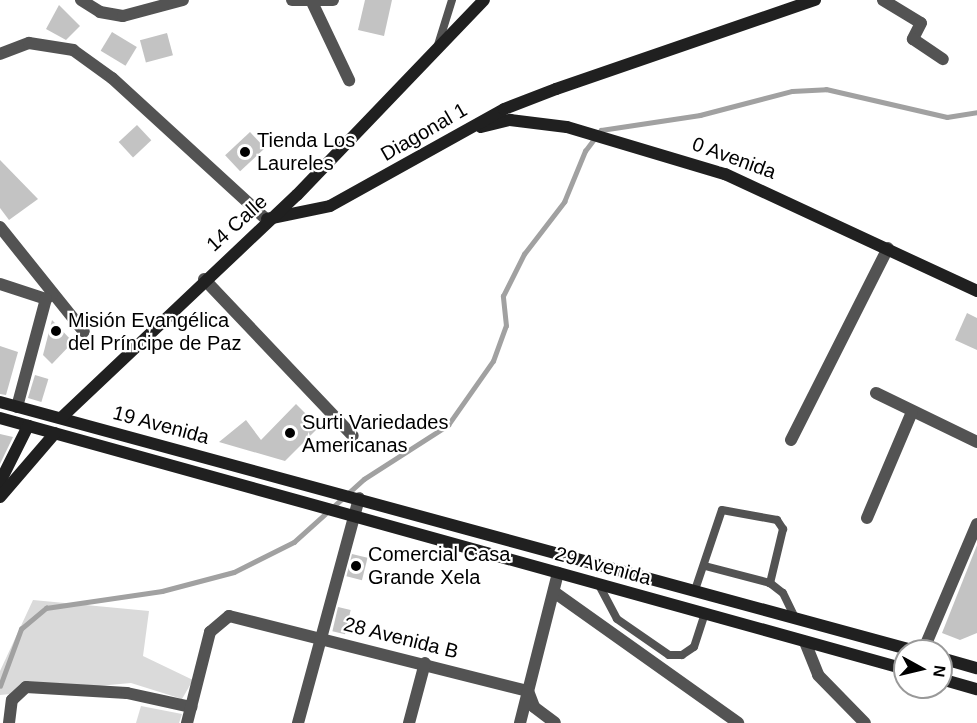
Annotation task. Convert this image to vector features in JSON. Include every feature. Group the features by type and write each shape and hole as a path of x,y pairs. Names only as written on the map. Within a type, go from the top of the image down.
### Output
{"main road":[{"name":"14 Calle","path":"61,418 266,219 297,195 484,0"},
{"name":"Diagonal 1","path":"266,219 320,210 464,135 504,110 556,89 815,0"},
{"name":"0 Avenida","path":"464,135 510,120 567,127 643,148 747,181 977,291"},
{"name":"19 Avenida","path":"0,402 311,485"},
{"name":"19 Avenida","path":"0,418 291,499"},
{"path":"0,482 28,426"},
{"path":"0,497 55,433"},
{"name":"29 Avenida","path":"311,485 893,645"},
{"name":"29 Avenida","path":"291,499 893,666"},
{"path":"953,661 977,668"},
{"path":"953,682 977,689"}],"street":[{"path":"81,0 100,12 123,16 183,0"},
{"path":"292,0 333,0"},
{"path":"883,0 921,23 913,39 944,59"},
{"path":"312,1 349,80"},
{"path":"0,54 29,43 73,50 112,78 266,219"},
{"path":"0,227 49,296 84,332"},
{"path":"791,440 888,248"},
{"path":"204,279 353,436"},
{"path":"0,284 49,296"},
{"path":"17,407 49,296"},
{"path":"876,393 977,442"},
{"path":"867,518 912,412"},
{"path":"298,723 348,515 356,497"},
{"path":"928,639 977,524"},
{"path":"520,723 558,573"},
{"path":"554,592 738,723"},
{"name":"28 Avenida B","path":"191,707 210,632 223,618 237,616 528,691"},
{"path":"805,642 818,675 865,723"},
{"path":"409,723 424,663"},
{"path":"9,723 12,700 26,687 127,693 191,707 187,723"},
{"path":"528,691 534,707 555,723"}],"lane":[{"path":"437,48 452,0"},
{"path":"695,590 705,566 718,514 734,508 781,524 770,583"},
{"path":"705,566 770,583 783,593 795,618"},
{"path":"599,585 616,619 669,655 682,655 694,647 705,614"}],"shaded area":[{"path":"33,600 149,611 143,656 193,680 182,699 131,683 0,695 0,671"},
{"path":"141,706 182,714 179,723 136,723"}],"building":[{"path":"365,0 392,0 384,36 358,30"},
{"path":"59,5 80,26 66,40 46,29"},
{"path":"112,32 137,47 126,66 101,51"},
{"path":"167,33 173,55 146,62 140,40"},
{"path":"137,125 151,140 133,157 119,142"},
{"name":"Tienda Los Laureles","path":"250,132 265,148 240,171 225,155"},
{"path":"0,160 38,199 9,220 0,208"},
{"path":"967,313 977,318 977,350 955,340"},
{"name":"Misión Evangélica del Príncipe de Paz","path":"52,320 73,342 52,364 43,355"},
{"path":"0,346 18,352 6,395 0,394"},
{"path":"35,375 48,379 41,402 28,398"},
{"name":"Surti Variedades Americanas","path":"296,404 319,427 285,461 219,442 246,420 261,440"},
{"path":"0,434 13,437 0,464"},
{"path":"977,545 977,633 960,640 942,633"},
{"name":"Comercial Casa Grande Xela","path":"352,554 368,558 362,580 346,576"},
{"path":"338,607 351,610 345,634 332,631"}],"waterway":[{"path":"0,686 21,629 46,608 162,591 234,572 294,542 364,479 448,425 493,361 506,326 503,296 524,254 564,202 585,151 601,130 700,115 792,91 826,89 947,117 977,112"}],"place":[{"name":"Tienda Los Laureles","path":"245,152"},
{"name":"Misión Evangélica del Príncipe de Paz","path":"56,331"},
{"name":"Surti Variedades Americanas","path":"290,433"},
{"name":"Comercial Casa Grande Xela","path":"356,566"}]}
